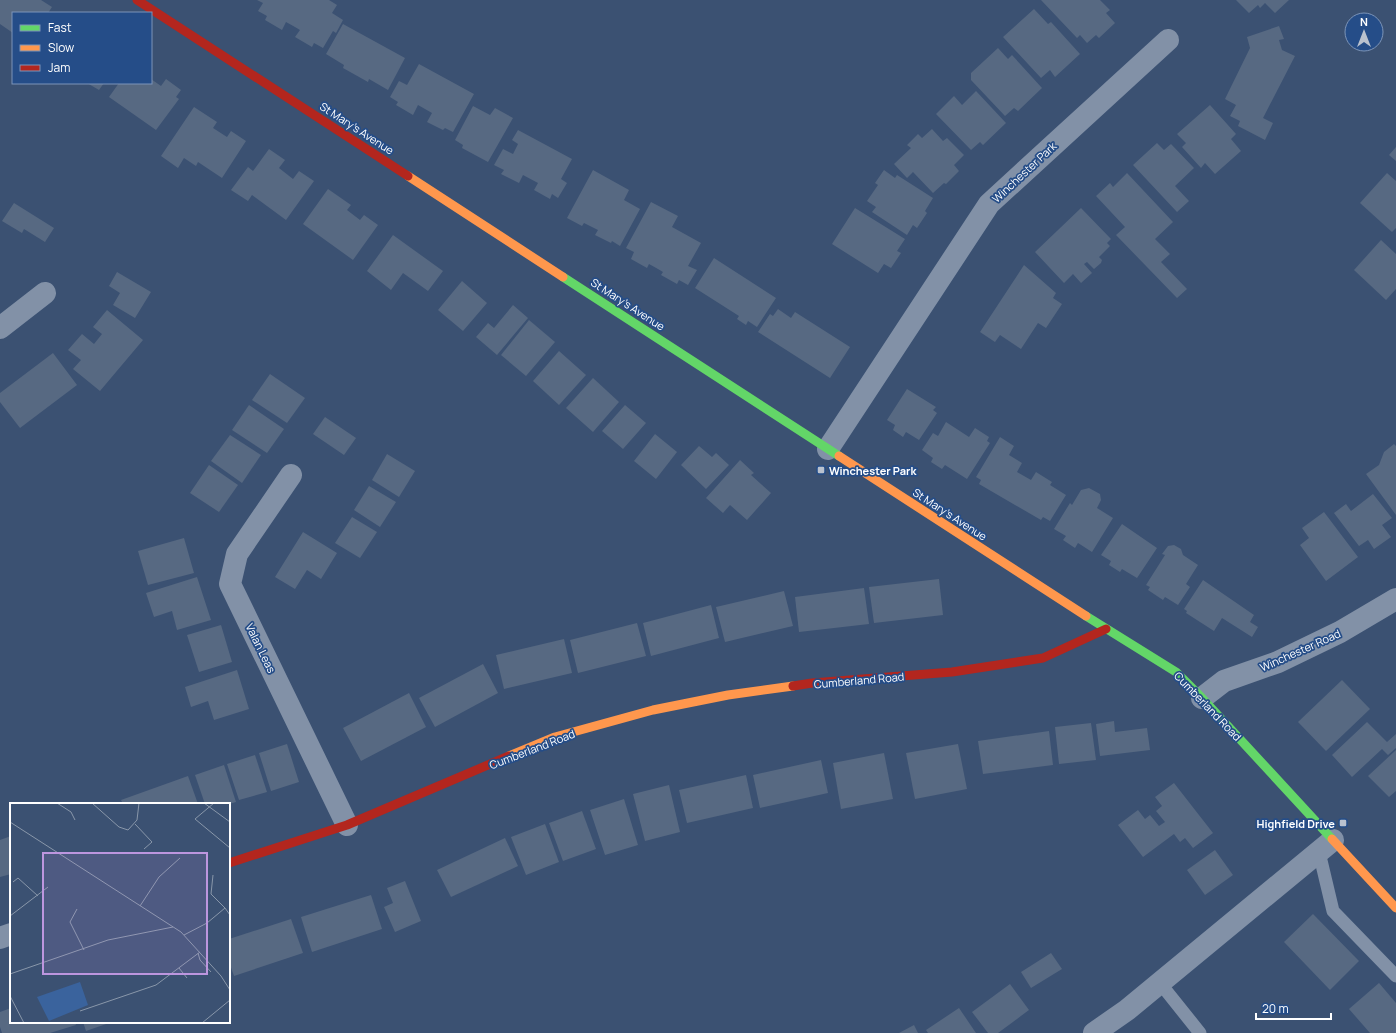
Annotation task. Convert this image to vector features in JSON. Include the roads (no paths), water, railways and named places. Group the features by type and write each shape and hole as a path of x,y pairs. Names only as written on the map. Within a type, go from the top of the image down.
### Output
{"street":[{"name":"St Mary's Avenue","path":"137,0 1106,629"},
{"name":"Winchester Park","path":"828,449 989,204 1168,40"},
{"path":"0,328 45,293"},
{"name":"Valan Leas","path":"291,475 237,554 230,584 347,825"},
{"name":"Winchester Road","path":"1202,698 1224,681 1278,662 1340,632 1396,599"},
{"name":"Cumberland Road","path":"230,863 347,825 555,738 653,710 728,695 812,683 952,672 1043,658 1106,629 1176,672 1202,698 1326,846 1396,908"},
{"path":"1094,1033 1127,1010 1326,846"},
{"path":"0,938 10,934"}],"lane":[{"path":"1326,846 1333,911 1396,976"},
{"path":"1160,983 1200,1033"}],"place":[{"name":"Winchester Park","path":"821,470"},
{"name":"Highfield Drive","path":"1343,823"}]}
